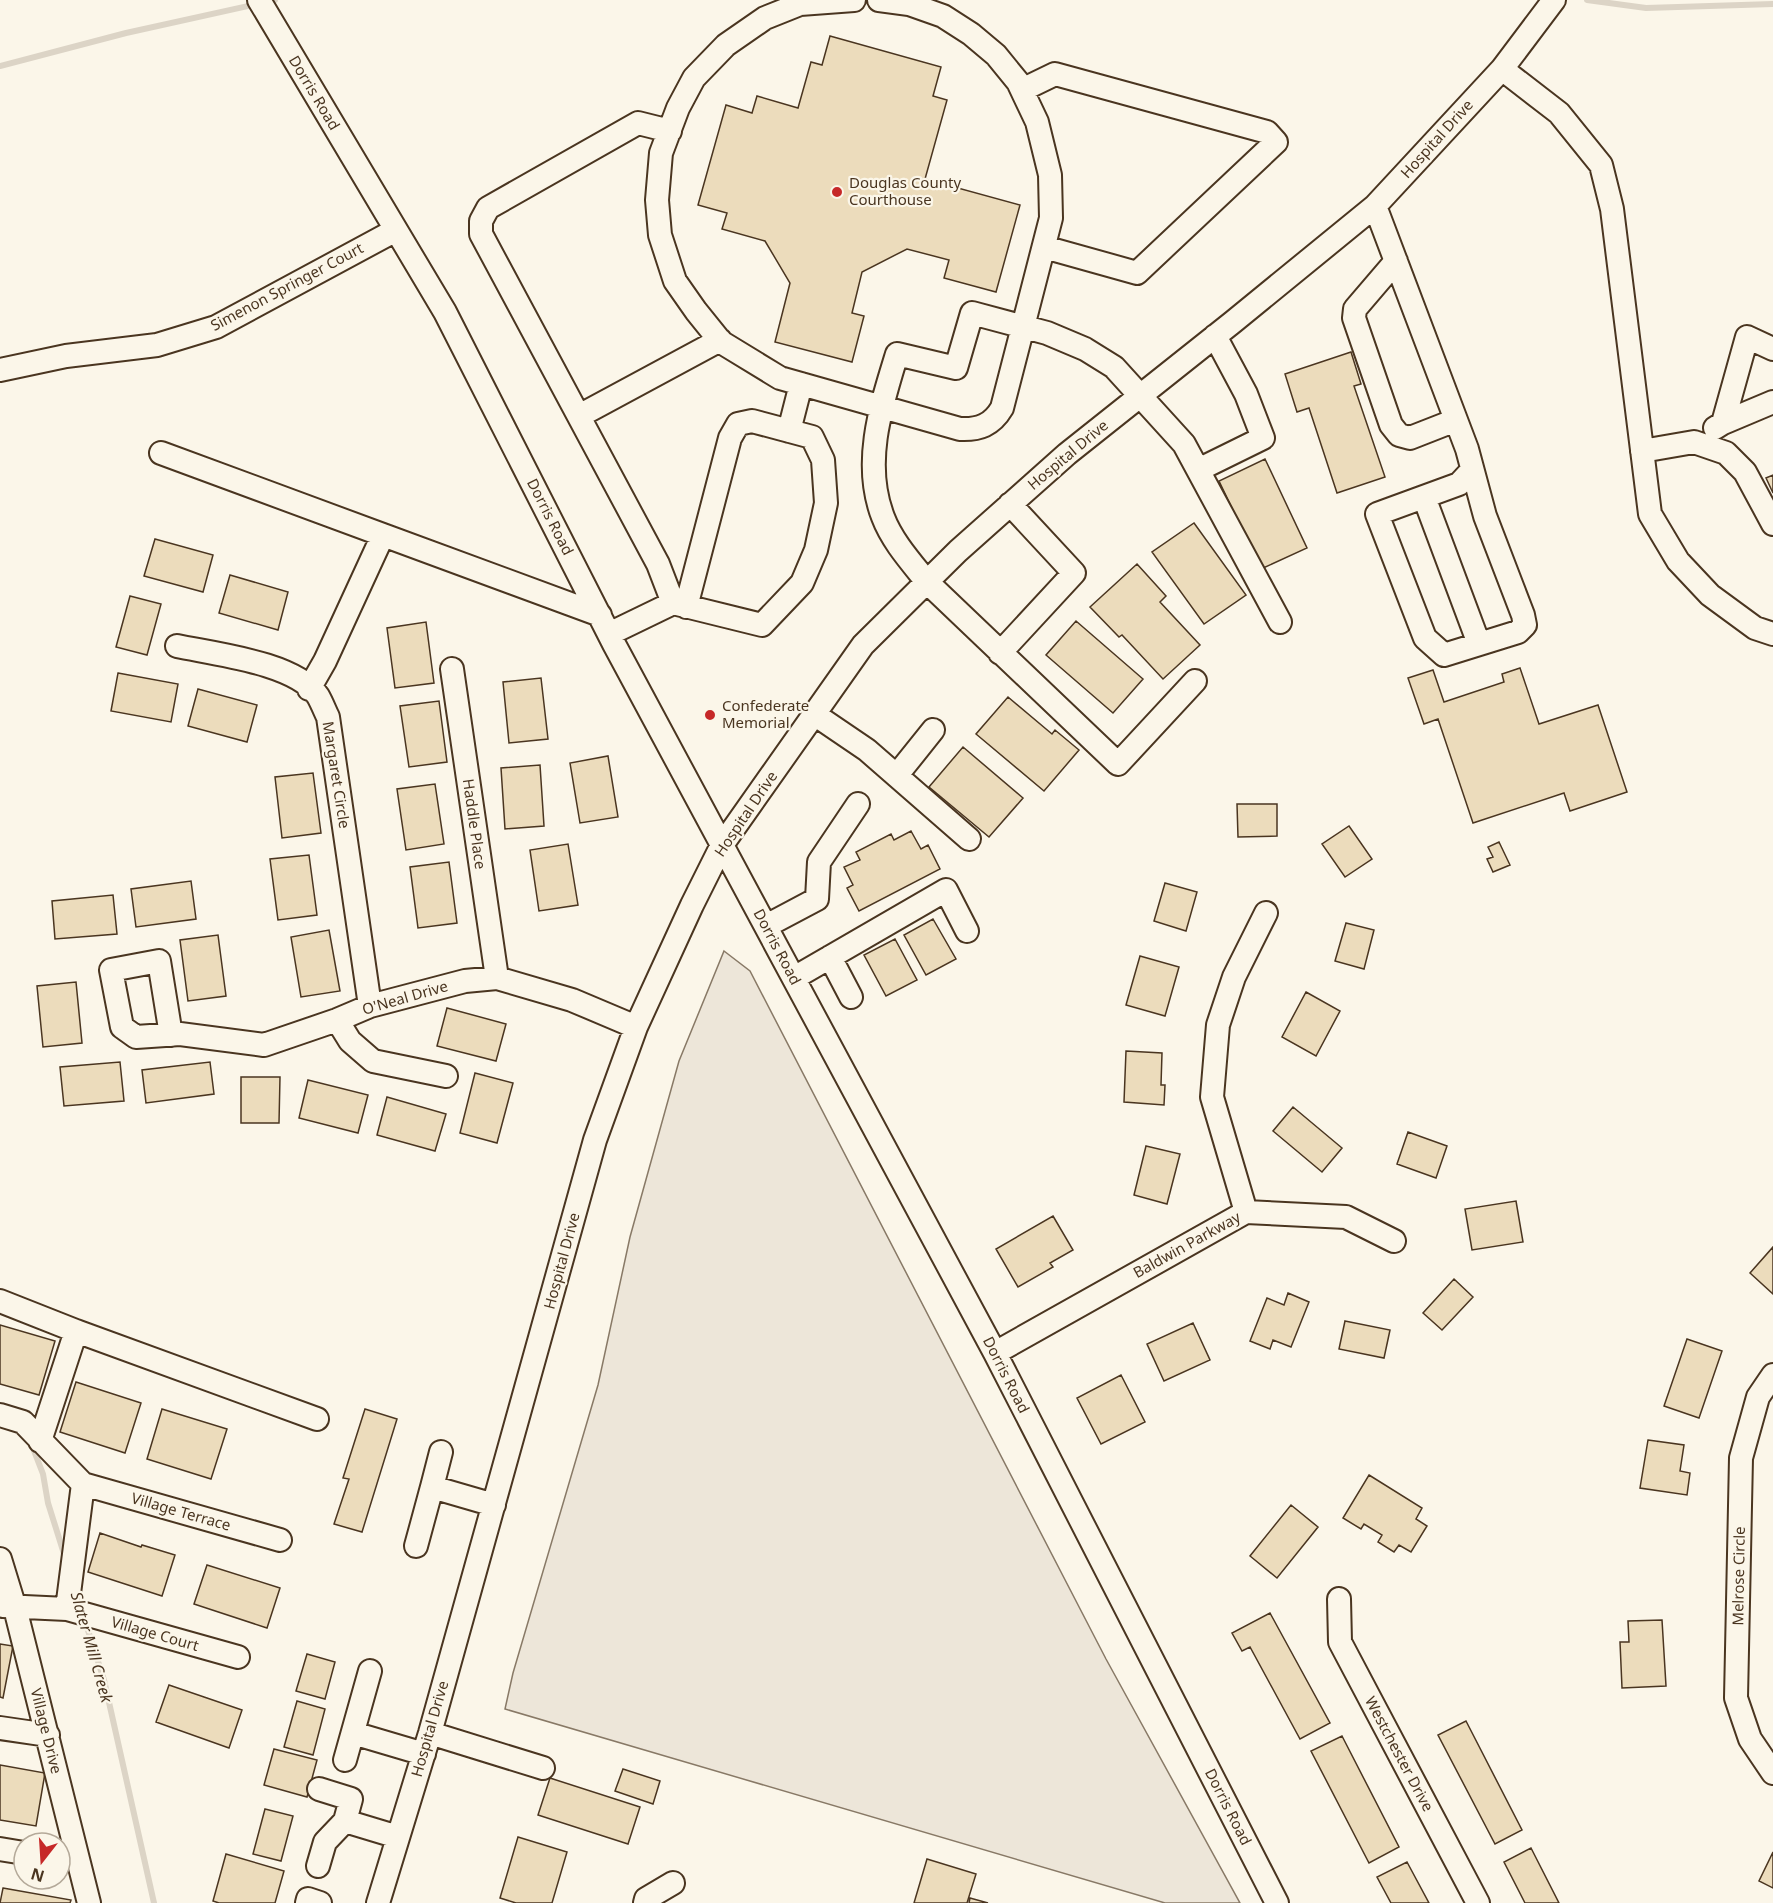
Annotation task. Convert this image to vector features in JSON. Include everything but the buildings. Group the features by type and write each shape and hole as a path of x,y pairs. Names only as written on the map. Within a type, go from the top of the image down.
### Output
{"street":[{"name":"Dorris Road","path":"259,0 445,312 604,624 995,1353 1277,1903"},
{"path":"854,0 800,4 765,18 726,45 694,78 678,108 661,153 657,200 660,235 675,281 720,340 780,378 960,429 974,429 996,418 1002,408 1051,218 1050,175 1037,122 1018,82 996,54 943,16 909,4 879,0"},
{"name":"Hospital Drive","path":"383,1902 398,1837 427,1744 595,1140 636,1027 692,904 722,845 863,645 1010,504 1067,454 1375,206 1502,69 1554,0"},
{"path":"1502,69 1559,113 1601,165 1612,209 1650,514 1678,561 1710,595 1755,628 1770,626"},
{"path":"1022,90 1055,74 1267,132 1276,142 1137,273 1044,247"},
{"path":"670,131 638,123 488,208 481,221 481,234 680,605"},
{"path":"1375,206 1467,449 1485,516 1525,625 1518,632 1444,655 1425,638 1377,514 1459,484 1472,470"},
{"name":"Simenon Springer Court","path":"0,370 66,356 157,345 216,327 396,230"},
{"path":"1396,261 1355,309 1354,318 1392,424 1399,435 1410,438 1456,420"},
{"path":"1195,681 1118,764 927,582 901,549 883,517 874,480 875,443 881,407 897,354 956,368 972,313 1047,333 1085,349 1114,367 1184,444 1280,622"},
{"path":"1198,470 1263,438 1246,394 1215,336"},
{"path":"1723,423 1747,337 1773,349"},
{"path":"579,416 720,340"},
{"path":"789,431 801,384"},
{"path":"1642,451 1694,442 1723,423 1773,402"},
{"path":"161,453 383,535 604,624 680,605 762,625 802,583 816,550 826,503 823,460 812,437 752,421 738,424 730,438 680,605"},
{"path":"1694,442 1726,453 1745,472 1773,524"},
{"path":"1424,496 1479,644"},
{"path":"1000,653 1074,573 1010,504"},
{"path":"309,689 325,661 383,535"},
{"name":"Margaret Circle","path":"177,646 268,666 293,675 317,695 328,717 370,1006"},
{"name":"Haddle Place","path":"452,669 497,978"},
{"path":"814,714 867,750 969,839"},
{"path":"897,775 933,730"},
{"path":"766,926 817,899 819,862 858,804"},
{"path":"794,978 946,890 967,931"},
{"path":"1246,1212 1212,1097 1218,1025 1234,977 1266,913"},
{"path":"830,957 851,997"},
{"name":"O'Neal Drive","path":"171,1035 180,1034 264,1046 370,1006 465,981 497,978 572,1000 636,1027"},
{"path":"337,1020 350,1041 373,1060 446,1076"},
{"name":"Baldwin Parkway","path":"995,1353 1246,1212 1346,1217 1394,1241"},
{"path":"0,1301 317,1419"},
{"path":"40,1441 76,1331"},
{"name":"Melrose Circle","path":"1773,1376 1758,1397 1741,1458 1736,1698 1750,1739 1773,1773"},
{"name":"Village Terrace","path":"0,1415 23,1422 83,1484 279,1540"},
{"path":"416,1546 441,1452"},
{"path":"67,1609 83,1484"},
{"path":"432,1487 494,1505"},
{"name":"Village Drive","path":"0,1559 8,1607 48,1735 64,1831"},
{"name":"Westchester Drive","path":"1339,1599 1340,1642 1478,1903"},
{"name":"Village Court","path":"8,1607 67,1609 238,1657"},
{"path":"345,1760 370,1671"},
{"path":"0,1728 48,1735"},
{"path":"353,1733 427,1744 543,1768"},
{"path":"318,1866 325,1842 345,1821 351,1799 320,1789"},
{"path":"345,1821 398,1837"},
{"name":"Village Drive","path":"72,1866 89,1903"},
{"path":"307,1903 308,1899 320,1903"}],"shaded area":[{"path":"724,951 750,971 1106,1659 1240,1903 1165,1903 505,1709 513,1673 598,1385 630,1237 679,1061"}],"waterway":[{"path":"0,66 126,33 275,0"},
{"path":"1587,0 1646,8 1773,4"},
{"name":"Slater Mill Creek","path":"31,1443 43,1474 48,1503 65,1557"},
{"name":"Slater Mill Creek","path":"85,1621 104,1680 154,1903"}],"place":[{"name":"Douglas County Courthouse","path":"837,192"},
{"name":"Confederate Memorial","path":"710,715"}]}
